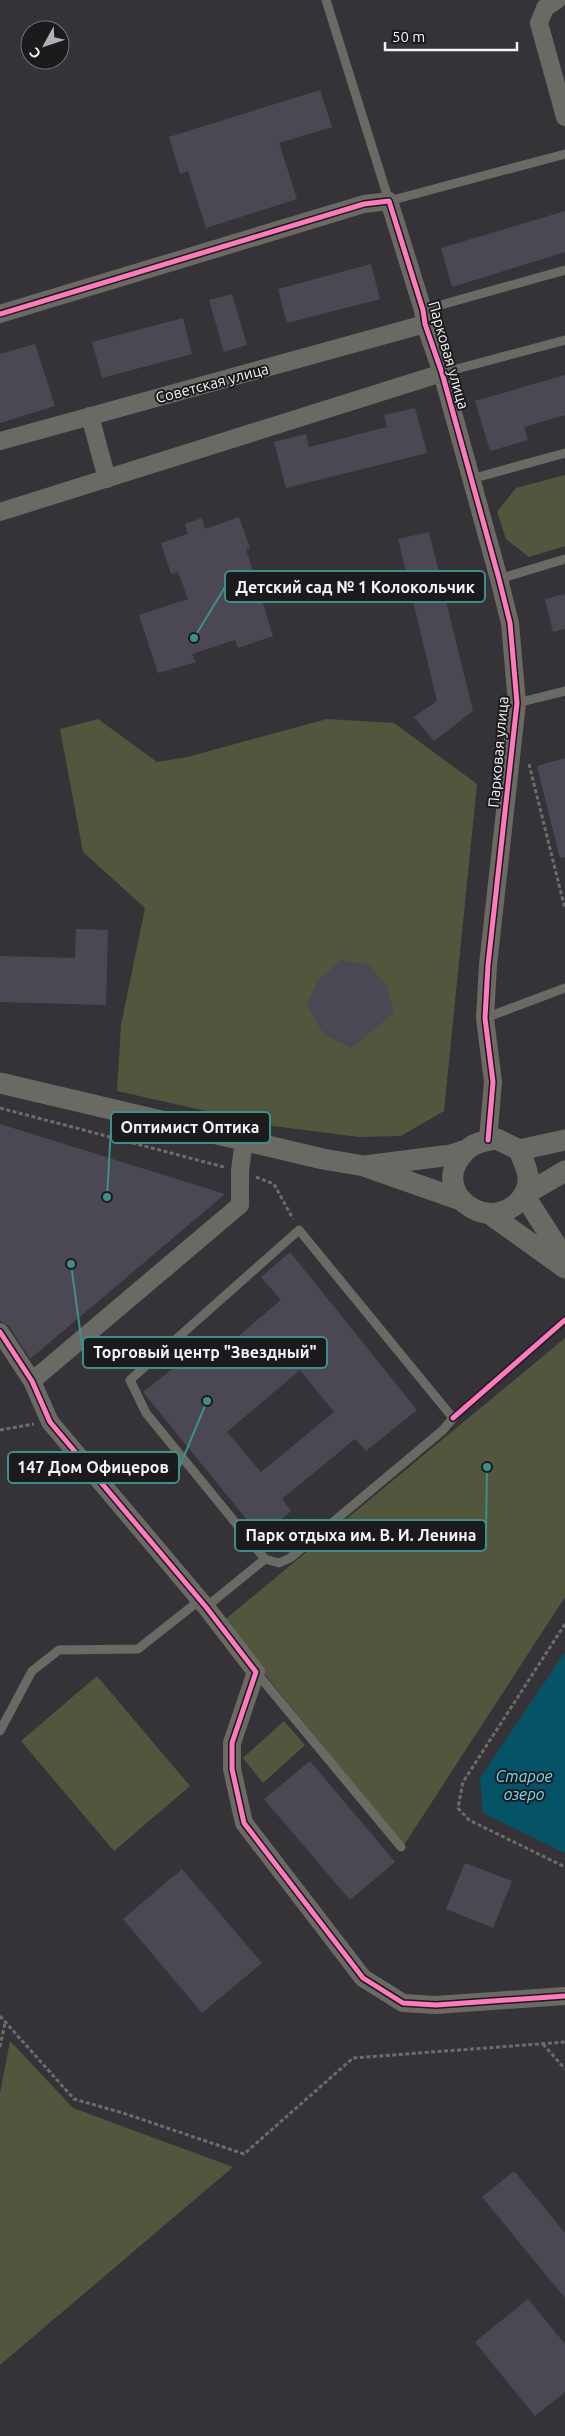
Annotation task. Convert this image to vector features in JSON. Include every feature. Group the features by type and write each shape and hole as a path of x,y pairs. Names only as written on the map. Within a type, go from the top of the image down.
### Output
{"street":[{"path":"557,0 544,8 539,23 561,85 565,116"},
{"path":"0,314 364,204 389,201"},
{"name":"Парковая улица","path":"389,201 442,374 510,623 516,703 513,748 488,965 485,1018 493,1082 488,1140"},
{"name":"Советская улица","path":"0,441 424,317"},
{"path":"0,512 442,374"},
{"path":"90,416 107,478"},
{"path":"0,1083 323,1159 364,1166 461,1200 474,1210 491,1214 504,1212 514,1206 524,1195 565,1171"},
{"path":"32,1381 240,1205 240,1171 244,1140"},
{"path":"364,1166 451,1155 463,1151 479,1141 497,1140 519,1150 565,1140"},
{"path":"519,1150 529,1179 524,1195 565,1259"},
{"path":"461,1200 453,1180 454,1168 463,1151"},
{"path":"491,1214 565,1268"},
{"path":"0,1332 32,1381 50,1422 203,1604 256,1672 232,1743 232,1770 244,1823 364,1978 403,2003 436,2005 565,1996"}],"lane":[{"path":"326,0 389,201 565,154"},
{"path":"424,317 565,270"},
{"path":"442,374 565,340"},
{"path":"472,479 565,453"},
{"path":"499,579 565,559"},
{"path":"516,703 565,692"},
{"path":"485,1018 565,988"},
{"path":"299,1230 453,1418 443,1430 290,1558 279,1563 265,1559 146,1413 130,1380 299,1230"},
{"path":"0,1731 32,1671 58,1650 138,1649 265,1559"},
{"path":"256,1672 401,1847"}],"path":[{"path":"513,748 525,751 565,909"},
{"path":"0,1108 240,1171 274,1184 299,1230"},
{"path":"0,1430 50,1422"},
{"path":"565,1624 463,1782 458,1808 469,1820 565,1868"},
{"path":"0,2016 74,2099 123,2113 244,2154 353,2058 565,2042"},
{"path":"0,2047 5,2022"},
{"path":"543,2044 565,2069"}],"green space":[{"path":"565,475 565,546 529,557 506,539 497,512 516,488"},
{"path":"98,719 157,762 187,757 327,719 394,723 477,784 444,1111 401,1136 359,1137 273,1126 117,1091 121,1025 145,908 83,852 60,729"},
{"path":"565,1338 565,1597 404,1845 222,1622"},
{"path":"97,1676 190,1786 114,1851 21,1741"},
{"path":"284,1721 305,1745 263,1783 243,1758"},
{"path":"10,2041 73,2108 233,2167 0,2365 0,2093"}],"water":[{"name":"Старое озеро","path":"565,1652 565,1853 483,1813 480,1778"}],"building":[{"path":"320,90 332,127 279,143 297,199 206,228 188,171 180,174 169,137"},
{"path":"565,211 565,252 452,287 441,248"},
{"path":"371,264 380,299 287,323 278,289"},
{"path":"232,294 247,345 224,352 209,300"},
{"path":"183,318 192,354 102,378 92,342"},
{"path":"35,344 55,406 0,423 0,354"},
{"path":"565,375 565,415 524,427 528,440 490,451 475,401"},
{"path":"415,408 427,453 286,488 274,442 306,434 309,447 387,427 384,415"},
{"path":"239,517 250,548 246,549 273,636 238,648 235,640 192,654 196,662 158,673 139,615 188,599 178,572 171,574 161,543 188,534 185,524 202,518 205,529"},
{"path":"429,532 473,711 434,741 414,717 437,701 398,539"},
{"path":"565,594 565,629 553,632 545,599"},
{"path":"565,758 565,857 560,858 537,766"},
{"path":"76,929 108,930 106,1005 0,1002 0,956 75,958"},
{"path":"341,960 368,964 387,986 394,1013 351,1048 324,1035 307,1005 317,981"},
{"path":"0,1124 225,1194 30,1359 9,1326 0,1321"},
{"path":"290,1252 417,1410 366,1451 355,1439 282,1499 291,1511 261,1537 143,1392 199,1348 210,1360 281,1300 261,1277","holes":["300,1370 334,1412 261,1472 227,1432"]},
{"path":"310,1761 395,1862 350,1900 264,1799"},
{"path":"465,1863 512,1881 493,1928 446,1909"},
{"path":"182,1869 262,1963 202,2013 123,1919"},
{"path":"514,2171 565,2233 565,2298 482,2197"},
{"path":"528,2299 565,2344 565,2392 535,2416 475,2342"}],"cycle path":[{"path":"0,314 364,204 389,201 423,310 425,324 442,373 510,623 517,703 488,965 485,1018 493,1082 488,1140"},
{"path":"453,1418 565,1320"},
{"path":"0,1332 32,1381 50,1422 206,1607 256,1672 232,1743 232,1769 244,1823 363,1978 403,2003 436,2005 565,1996"}],"place":[{"name":"Детский сад № 1 Колокольчик","path":"194,638"},
{"name":"Оптимист Оптика","path":"107,1197"},
{"name":"Торговый центр \"Звездный\"","path":"71,1264"},
{"name":"147 Дом Офицеров","path":"207,1401"},
{"name":"Парк отдыха им. В. И. Ленина","path":"487,1467"}]}
